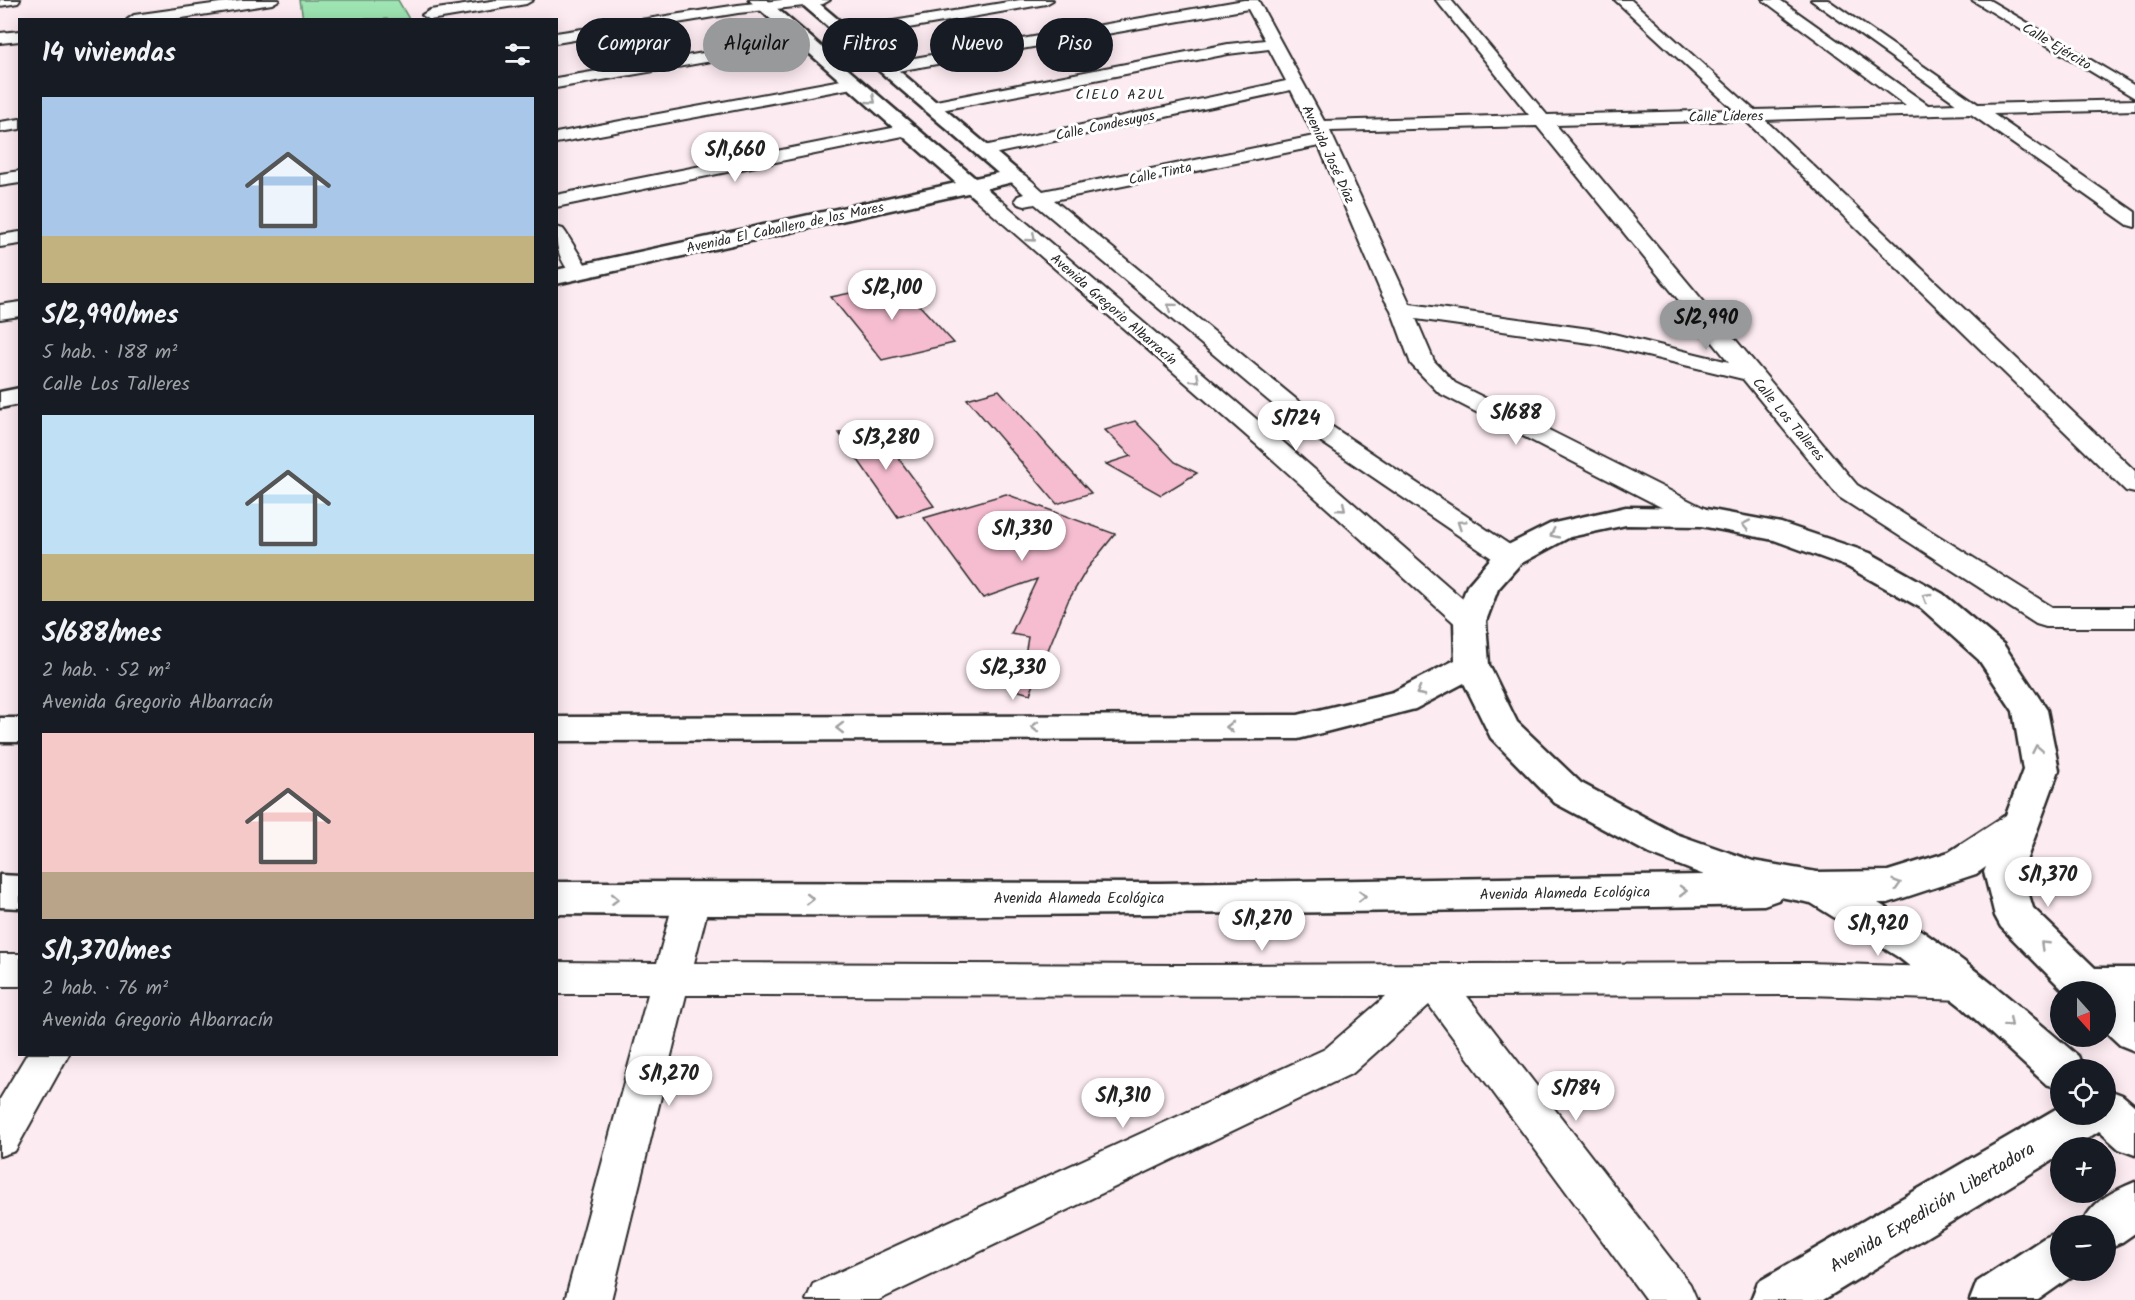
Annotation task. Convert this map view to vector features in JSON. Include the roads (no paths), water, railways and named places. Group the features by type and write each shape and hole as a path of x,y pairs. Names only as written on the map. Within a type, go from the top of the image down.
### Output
{"main road":[{"path":"812,1 829,18"},
{"name":"Avenida Gregorio Albarracín","path":"760,3 777,18"},
{"name":"Avenida Gregorio Albarracín","path":"810,46 972,186"},
{"path":"891,72 1014,176"},
{"name":"Avenida El Caballero de los Mares","path":"558,277 1014,176"},
{"path":"0,400 18,396"},
{"path":"2020,824 1962,863 1888,887 1818,888 1751,876 1663,844 1568,793 1503,729 1472,665 1470,621 1483,586 1509,557 1561,530 1626,516 1701,517 1781,532 1859,560 1932,601 1991,652 2030,710 2041,770 2002,872 2015,916 2082,981"},
{"path":"558,729 1298,727 1403,701 1472,665"},
{"path":"0,730 18,730"},
{"path":"1818,888 1869,916 1965,984 2050,1059"},
{"name":"Avenida Alameda Ecológica","path":"558,898 692,900 1423,896 1818,888"},
{"path":"0,891 18,892"},
{"path":"2116,990 2135,986"},
{"path":"2116,1014 2135,1032"},
{"path":"2116,1118 2135,1134"},
{"name":"Avenida Expedición Libertadora","path":"1776,1300 2070,1125"},
{"path":"2116,1218 2135,1205"},
{"path":"1995,1300 2050,1262"}],"street":[{"path":"0,2 13,0"},
{"path":"148,18 272,0"},
{"path":"422,0 431,17 526,0"},
{"path":"918,22 1046,0"},
{"name":"Calle Los Talleres","path":"1443,0 1848,491 2046,617 2135,617"},
{"path":"1622,0 1750,116 2135,485"},
{"path":"1770,0 1925,111"},
{"path":"1818,0 2135,221"},
{"name":"Calle Ejército","path":"1979,0 2135,93"},
{"path":"558,38 760,3 812,1"},
{"path":"918,62 1252,2"},
{"name":"Avenida José Díaz","path":"1252,2 1321,132 1393,295 1402,310 1423,364 1447,388 1701,517"},
{"path":"0,38 18,36"},
{"path":"931,107 1228,50 1274,44"},
{"path":"558,83 703,58"},
{"path":"558,138 852,83"},
{"name":"Calle Condesuyos","path":"984,151 1295,84"},
{"name":"Calle Líderes","path":"1321,132 1541,121 2135,105"},
{"path":"0,127 18,124"},
{"path":"558,201 907,130"},
{"name":"Calle Tinta","path":"995,207 1321,132"},
{"path":"1014,176 1310,423 1509,557"},
{"path":"0,180 18,177"},
{"name":"Avenida Gregorio Albarracín","path":"972,186 1266,440 1470,621"},
{"path":"558,236 579,272"},
{"path":"0,242 18,238"},
{"path":"0,312 18,309"},
{"path":"1402,310 1597,337 1751,374"},
{"path":"1266,440 1310,423"},
{"path":"588,1300 692,900"},
{"path":"0,970 18,970"},
{"path":"558,978 673,980 1808,978 1965,984"},
{"path":"829,1300 1339,1060 1432,979"},
{"path":"1432,979 1674,1300"},
{"path":"0,1137 48,1056"}],"district":[{"name":"CIELO AZUL","path":"1121,94"}]}
